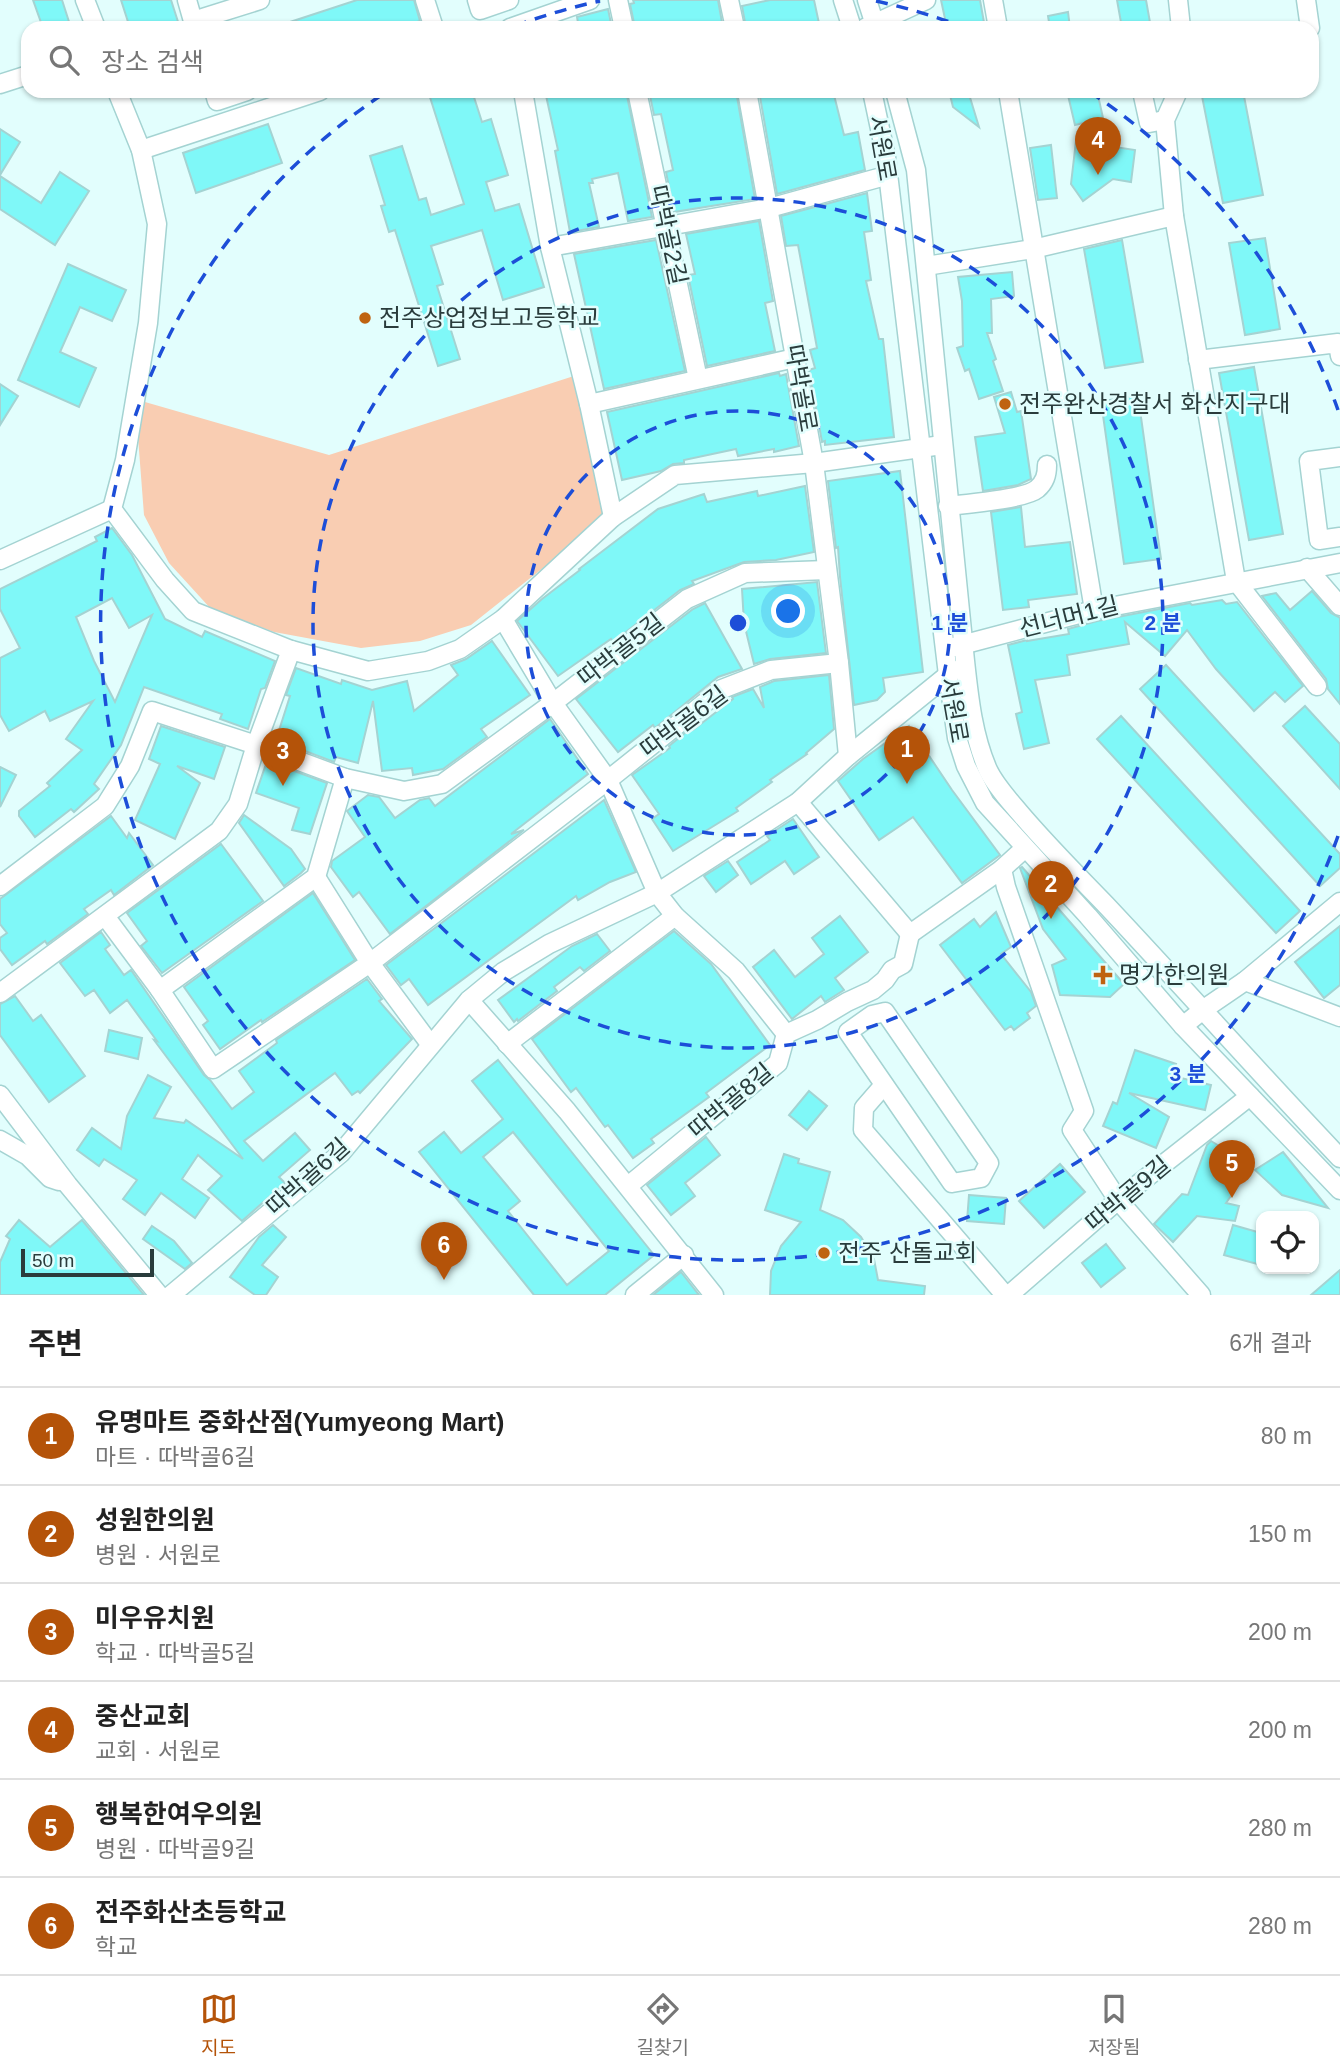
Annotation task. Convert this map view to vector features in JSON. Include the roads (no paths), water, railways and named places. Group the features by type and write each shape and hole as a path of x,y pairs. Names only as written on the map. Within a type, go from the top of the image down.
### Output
{"street":[{"path":"85,0 93,21"},
{"path":"187,0 193,21"},
{"path":"205,21 260,0"},
{"path":"425,0 432,21"},
{"path":"477,0 480,10 509,0"},
{"path":"531,21 590,0"},
{"path":"618,0 622,21"},
{"path":"729,0 734,21"},
{"path":"843,0 850,21"},
{"path":"867,0 871,21"},
{"path":"882,21 926,0"},
{"path":"993,0 997,21"},
{"path":"1178,0 1180,21"},
{"path":"1306,0 1309,21"},
{"path":"0,84 21,77"},
{"path":"120,98 141,150 157,224 148,323 125,460 113,509 165,580 193,611 291,650 368,671 428,661 460,649 503,619 613,517 675,475 814,463 942,445"},
{"path":"141,150 299,98"},
{"path":"524,98 550,247 589,404 613,517"},
{"name":"따박골2길","path":"639,98 698,379"},
{"path":"748,98 769,208"},
{"name":"서원로","path":"873,98 886,157 944,649 957,738 966,766 985,803 1184,1027 1340,1190"},
{"name":"서원로","path":"897,98 916,170 964,653 978,742 988,772 1032,827 1340,1158"},
{"path":"1009,98 1094,610"},
{"path":"1144,98 1149,123 1165,120"},
{"path":"1175,98 1165,120 1174,216 1236,581 1317,686"},
{"path":"550,247 769,208 878,178"},
{"name":"따박골로","path":"769,208 814,463 827,570"},
{"path":"926,266 1033,249 1174,216"},
{"path":"1198,360 1338,343 1340,356"},
{"path":"589,404 795,358"},
{"path":"1340,457 1309,461 1319,540 1340,537"},
{"path":"948,506 1014,497 1036,490 1047,477 1048,465"},
{"path":"0,560 113,509"},
{"name":"선너머1길","path":"944,649 964,653 1094,610 1340,563"},
{"path":"1307,568 1340,606"},
{"path":"827,570 848,756"},
{"name":"따박골5길","path":"0,886 105,806 130,766 152,711 345,778 404,791 442,784 553,703 687,599 745,573 827,570"},
{"path":"503,619 553,703 608,780 657,893 675,916 736,971 786,1034"},
{"path":"0,993 219,831 238,804 256,745 291,650"},
{"name":"따박골6길","path":"171,1295 341,1153 469,1000 503,972 549,944 657,893 798,802 848,756 948,675 964,653"},
{"name":"따박골6길","path":"160,990 213,1069 370,962 722,689 771,670 839,663"},
{"path":"105,916 160,990 316,877 345,778"},
{"path":"798,802 909,934 1002,869 1025,848"},
{"path":"1002,869 1084,1111 1072,1130 1118,1200 1201,1295"},
{"path":"316,877 370,962 430,1044"},
{"path":"1184,1027 1204,1009 1245,982 1340,902"},
{"path":"507,1044 675,916"},
{"name":"따박골8길","path":"628,1186 779,1063 786,1034 879,985 892,970 903,964 909,934"},
{"path":"1245,982 1340,1017"},
{"path":"469,1000 567,1111 714,1295"},
{"path":"885,1012 989,1163 981,1178 952,1183 884,1085 848,1032 873,1015 885,1012"},
{"path":"884,1085 864,1108 863,1130 1007,1295"},
{"path":"0,1096 68,1185 159,1295"},
{"name":"따박골9길","path":"1007,1295 1118,1200 1250,1096"},
{"path":"0,1140 28,1156 50,1178 68,1185"},
{"path":"635,1295 684,1255"}],"place":[{"name":"중산교회","path":"1098,175"},
{"name":"전주상업정보고등학교","path":"365,318"},
{"name":"전주완산경찰서 화산지구대","path":"1005,404"},
{"name":"유명마트 중화산점(Yumyeong Mart)","path":"907,784"},
{"name":"미우유치원","path":"283,786"},
{"name":"성원한의원","path":"1051,919"},
{"name":"명가한의원","path":"1103,975"},
{"name":"행복한여우의원","path":"1232,1198"},
{"name":"전주 산돌교회","path":"824,1253"},
{"name":"전주화산초등학교","path":"444,1280"}]}
